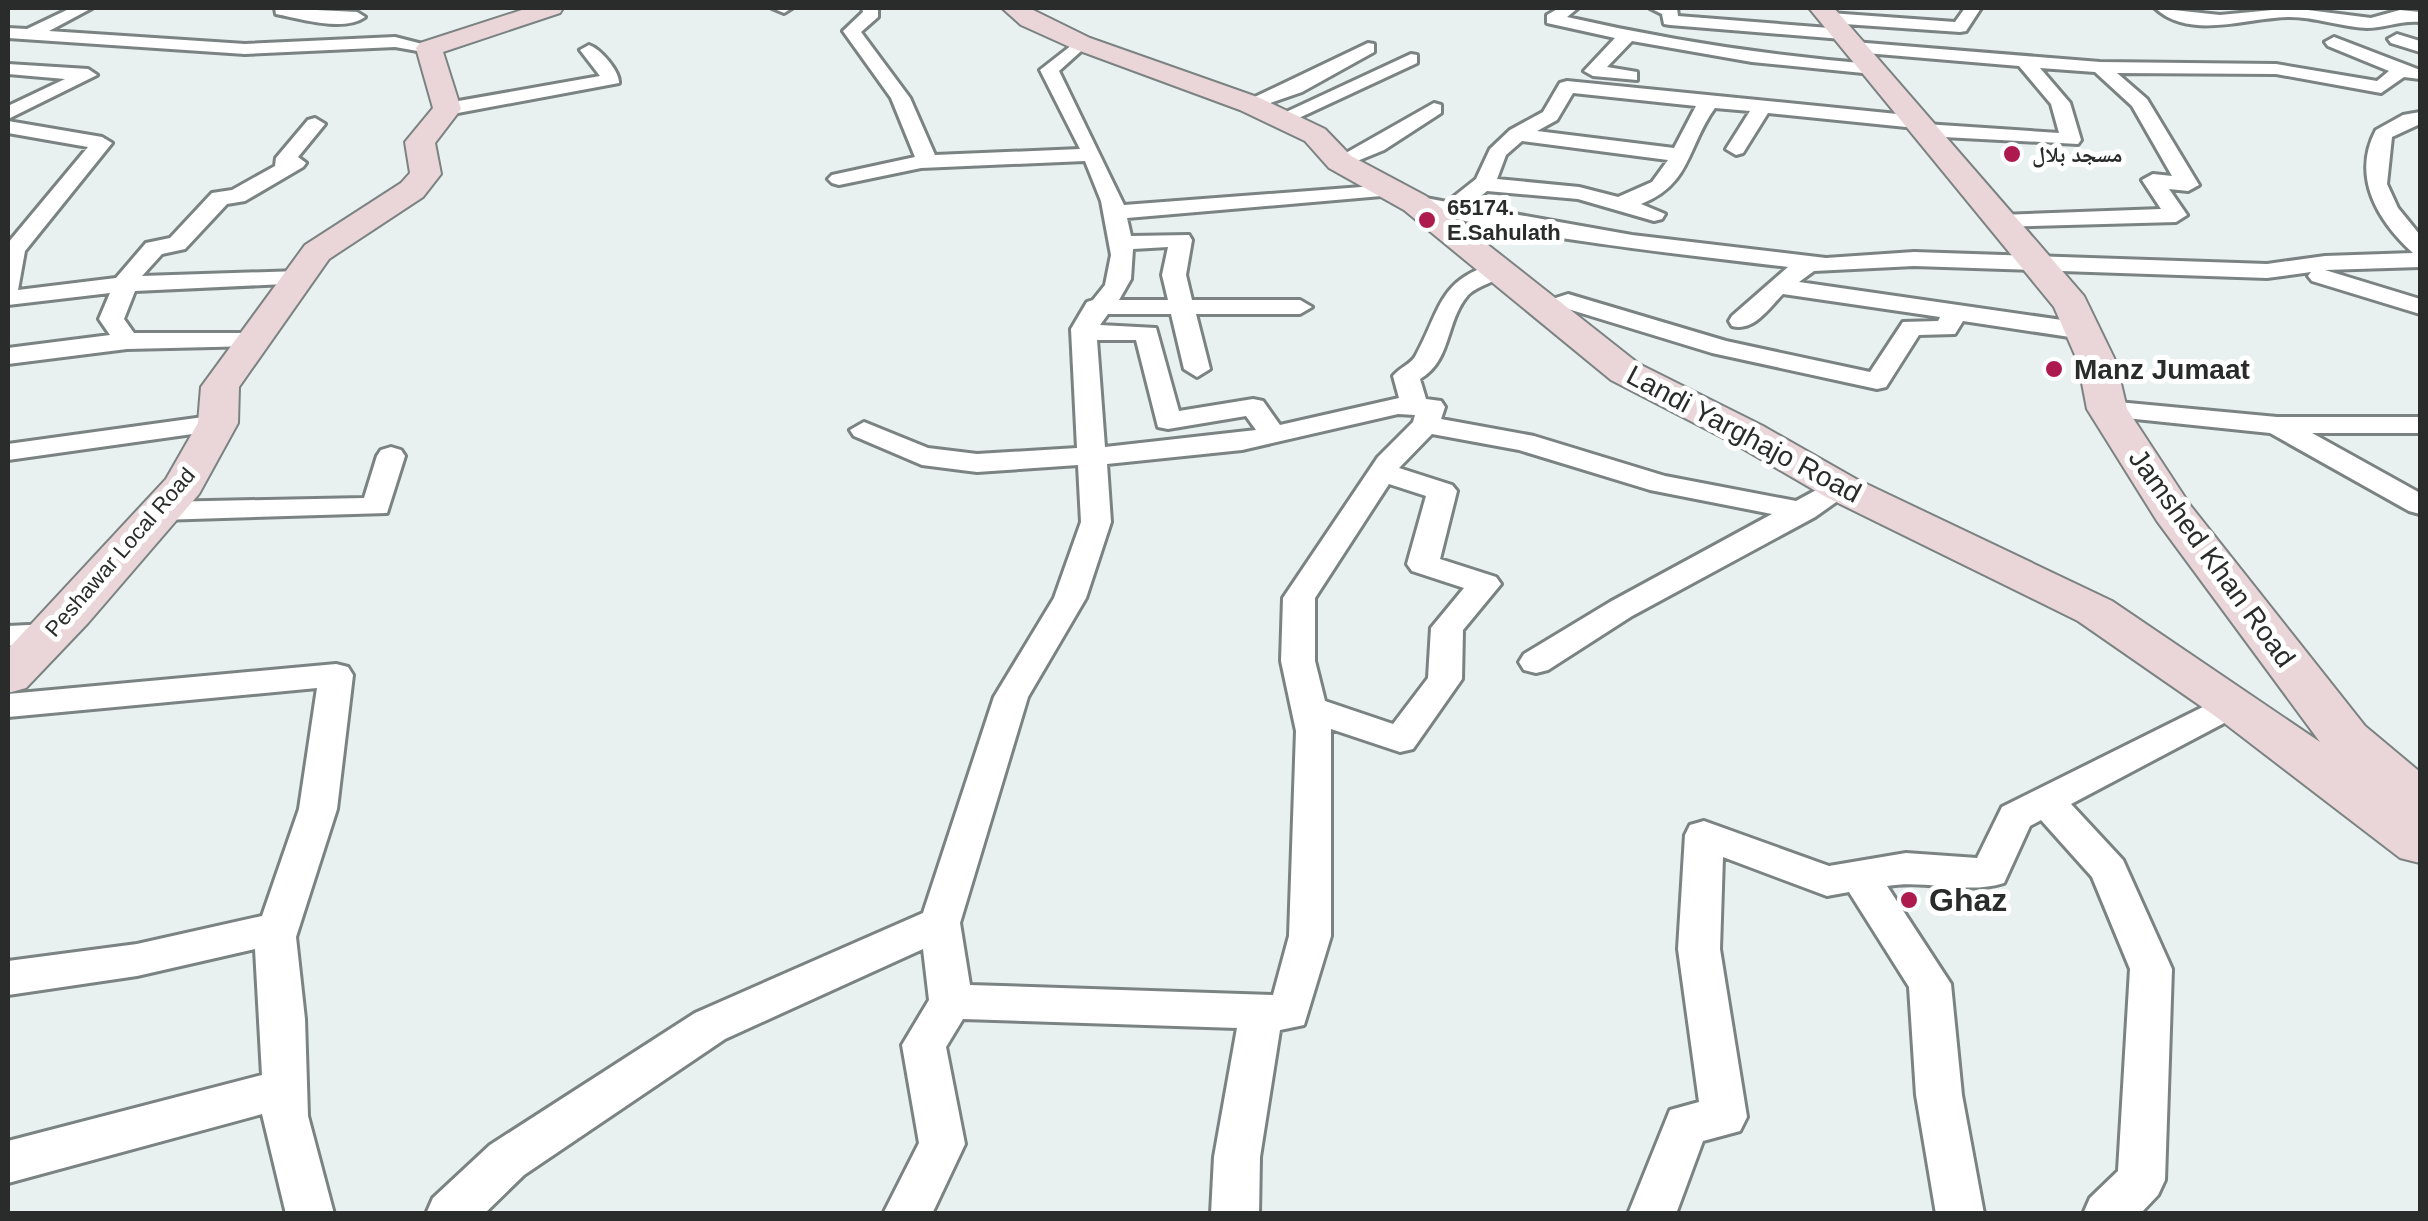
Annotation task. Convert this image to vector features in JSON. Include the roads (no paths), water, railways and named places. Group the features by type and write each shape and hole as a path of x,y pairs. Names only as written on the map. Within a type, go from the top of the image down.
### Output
{"street":[{"path":"8,23 42,8"},
{"path":"30,33 84,8"},
{"path":"286,8 282,10 327,18 360,12"},
{"path":"8,33 245,48 396,42 429,48 551,8"},
{"path":"870,8 872,13 852,31 900,98 928,162"},
{"name":"Landi Yarghajo Road","path":"1014,8 1030,20 1081,43 1250,104 1315,135 1340,162 1419,201 1626,372 1749,434 1841,488 2095,611 2234,704 2420,844"},
{"path":"1570,8 1553,19 1750,63 1873,70"},
{"path":"1658,8 1670,10 1670,20 1752,27 1960,27 1973,8"},
{"path":"1750,63 1752,27 1759,8"},
{"path":"2163,8 2174,15 2197,19 2279,9 2371,23 2400,15 2420,17"},
{"path":"339,46 360,12"},
{"path":"1837,27 2024,60 2100,67 2276,69 2381,87 2402,69"},
{"name":"Jamshed Khan Road","path":"1837,27 2071,304 2097,362 2107,409 2172,512 2346,738 2420,801"},
{"path":"1627,36 1593,70 2071,140 2060,103 2024,60"},
{"path":"2397,39 2420,48"},
{"path":"2334,42 2420,76"},
{"path":"907,1214 942,1144 924,1045 950,1002 940,924 1011,698 1070,598 1096,522 1090,320 1117,284 1120,227 1049,70 1081,43"},
{"path":"429,48 447,110 612,78 589,50"},
{"path":"1250,104 1295,88 1368,48"},
{"path":"1281,119 1412,59"},
{"path":"2001,222 2176,215 2153,180 2188,185 2140,103 2100,67"},
{"path":"8,69 88,75 8,113"},
{"path":"1481,184 1497,153 1517,134 1550,116 1567,86 1913,118"},
{"path":"1621,204 1662,186 1680,155 1685,137 1710,101"},
{"path":"1736,149 1763,106"},
{"path":"1340,162 1377,146 1434,108"},
{"name":"Peshawar Local Road","path":"8,677 184,485 218,423 220,387 317,252 412,190 426,174 420,142 447,110"},
{"path":"2420,118 2410,119 2383,134 2373,162 2380,204 2420,248"},
{"path":"126,341 111,319 126,284 154,248 177,244 220,198 237,196 296,163 283,162 315,124"},
{"path":"8,127 102,143 14,250 8,286"},
{"path":"1517,134 1680,155"},
{"path":"839,180 928,162 1090,155"},
{"path":"1120,227 1419,201 1481,184 1579,193 1654,214"},
{"path":"1419,201 1632,242 1809,263 1860,265 1914,259 2267,271 2420,260"},
{"path":"1120,227 1181,240 1174,276 1197,369"},
{"path":"2320,276 2356,262"},
{"path":"1740,321 1809,263"},
{"path":"1421,416 1406,376 1426,364 1445,313 1461,288 1498,270"},
{"path":"2320,276 2420,307"},
{"path":"2320,276 2336,310"},
{"path":"8,298 126,284 299,278"},
{"path":"1778,286 2083,331"},
{"path":"1546,309 1568,301 1616,318 1786,364 1877,381 1912,326 1946,329 1956,311"},
{"path":"1090,320 1179,306 1300,307"},
{"path":"1090,320 1147,333 1168,421 1253,407 1273,434"},
{"path":"8,356 126,341 251,341"},
{"path":"864,430 922,456 948,462 1093,457 1242,442 1398,406 1421,416 1524,442 1660,484 1804,512"},
{"path":"2107,409 2277,425 2420,425"},
{"path":"950,1002 1049,1002 1289,1013 1310,936 1314,731 1298,661 1300,598 1421,416"},
{"path":"8,452 218,423"},
{"path":"2277,425 2420,506"},
{"path":"160,511 376,506 391,456"},
{"path":"1309,708 1400,740 1446,678 1446,628 1485,584 1423,564 1442,491 1382,473"},
{"path":"1536,662 1621,610 1804,512 1841,488"},
{"path":"8,636 50,634"},
{"path":"8,705 336,675 318,809 275,937 285,1116 310,1214"},
{"path":"1652,1214 1686,1124 1724,1117 1700,949 1704,836 1827,881 1906,868 1990,872 2015,816 2234,704"},
{"path":"2045,800 2109,870 2151,969 2141,1180 2107,1214"},
{"path":"1859,876 1930,984 1939,1094 1960,1214"},
{"path":"450,1214 507,1160 710,1026 940,924"},
{"path":"9,982 137,960 278,928"},
{"path":"1235,1214 1238,1157 1261,1012"},
{"path":"8,1162 156,1120 284,1090"}],"place":[{"name":"مسجد بلال","path":"2012,154"},
{"name":"65174. E.Sahulath","path":"1427,220"},
{"name":"Manz Jumaat","path":"2054,369"},
{"name":"Ghaz","path":"1909,900"}]}
